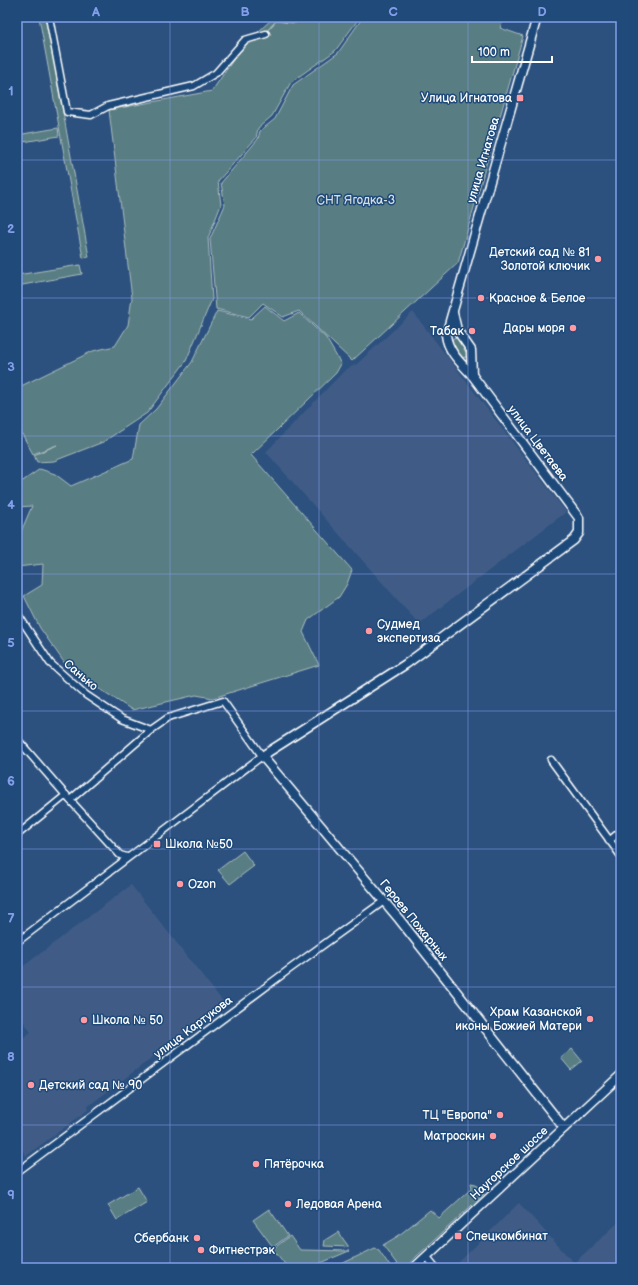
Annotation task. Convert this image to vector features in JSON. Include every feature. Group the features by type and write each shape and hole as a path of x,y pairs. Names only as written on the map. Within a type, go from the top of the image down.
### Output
{"main road":[{"name":"улица Игнатова","path":"448,342 447,330 537,17"},
{"name":"улица Игнатова","path":"453,310 456,330 471,350 471,354"},
{"name":"улица Цветаева","path":"262,756 424,650 574,540 579,532 579,518 575,512 472,375 458,361 448,342"},
{"path":"471,354 472,375"},
{"name":"Героев Пожарных","path":"262,756 384,901 564,1128"},
{"name":"Наугорское шоссе","path":"414,1268 621,1075"}],"street":[{"path":"49,17 67,112 91,115 108,106 194,86 216,73 245,40 266,34"},
{"path":"448,342 451,335 456,334 461,336"},
{"path":"458,361 467,361 471,354"},
{"name":"Санько","path":"17,613 50,663 80,690 122,719 151,730"},
{"path":"17,835 168,718 223,701 262,756 127,856 17,942"},
{"path":"17,739 120,855 127,856"},
{"path":"551,760 621,856"},
{"path":"609,841 621,831"},
{"name":"улица Картукова","path":"17,1172 66,1138 287,971 384,901"},
{"path":"427,1257 436,1268"}],"shaded area":[{"path":"413,312 566,512 419,624 266,452 345,370 357,364"},
{"path":"131,885 224,1003 87,1107 88,1110 26,1156 17,1143 17,1042 31,1032 17,1013 17,971"},
{"path":"519,1203 574,1263 621,1220 621,1268 453,1268"}],"green space":[{"path":"39,17 46,17 89,257 83,258"},
{"path":"274,17 295,17 295,23 296,17 360,17 335,51 291,82 272,116 258,128 256,138 218,181 221,205 208,238 212,299 186,361 147,413 103,442 54,461 37,462 34,455 57,445 33,454 22,434 17,433 17,388 93,351 115,346 128,325 132,298 109,110 212,91 242,47"},
{"name":"СНТ Ягодка-3","path":"363,17 504,17 500,28 523,36 458,263 352,361 299,311 283,317 263,303 249,317 216,309 210,239 225,205 221,183 258,139 260,131 275,119 293,85 338,53"},
{"path":"58,128 59,136 17,143 17,135"},
{"path":"80,265 82,274 17,286 17,275"},
{"path":"265,306 284,321 299,313 326,338 341,364 336,373 251,455 352,570 347,584 339,597 308,620 303,632 319,665 213,698 196,695 132,710 68,668 40,628 24,596 42,585 43,564 17,567 17,541 32,506 17,507 17,485 40,469 55,474 71,486 133,459 139,425 156,409 192,362 217,311 251,319"},
{"path":"457,337 468,349 466,357 463,358 458,356 451,340"},
{"path":"243,851 254,866 230,884 218,870"},
{"path":"572,1049 582,1061 571,1070 561,1058"},
{"path":"471,1183 476,1184 484,1194 404,1268 399,1267 383,1245 398,1236 430,1210 439,1218 472,1188"},
{"path":"138,1187 147,1202 117,1220 108,1205"},
{"path":"269,1209 288,1236 273,1247 253,1220"},
{"path":"338,1232 349,1247 324,1246 325,1240"},
{"path":"290,1236 300,1250 349,1251 309,1268 288,1268 273,1249"},
{"path":"375,1248 379,1250 391,1268 333,1268"}],"place":[{"name":"Улица Игнатова","path":"520,98"},
{"name":"Детский сад № 81 Золотой ключик","path":"598,259"},
{"name":"Красное & Белое","path":"481,298"},
{"name":"Дары моря","path":"573,328"},
{"name":"Табак","path":"472,331"},
{"name":"Судмед экспертиза","path":"369,631"},
{"name":"Школа №50","path":"157,844"},
{"name":"Ozon","path":"180,884"},
{"name":"Храм Казанской иконы Божией Матери","path":"590,1019"},
{"name":"Школа № 50","path":"84,1020"},
{"name":"Детский сад № 90","path":"31,1085"},
{"name":"ТЦ \"Европа\"","path":"500,1115"},
{"name":"Матроскин","path":"493,1136"},
{"name":"Пятёрочка","path":"256,1164"},
{"name":"Ледовая Арена","path":"288,1204"},
{"name":"Спецкомбинат","path":"458,1236"},
{"name":"Сбербанк","path":"197,1238"},
{"name":"Фитнестрэк","path":"201,1250"}]}
